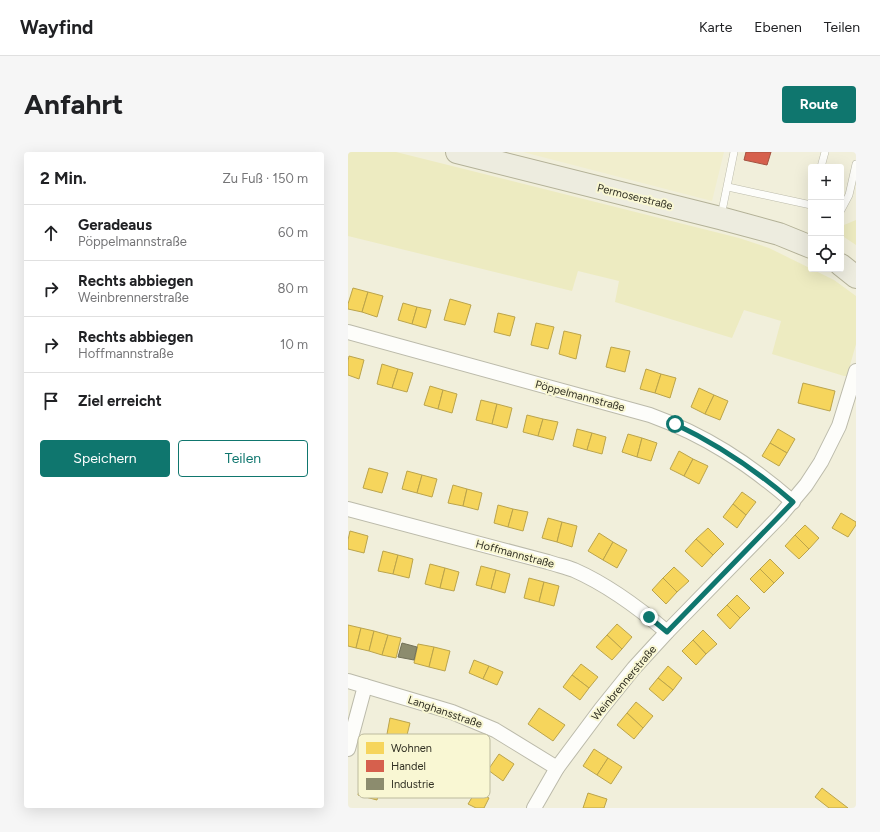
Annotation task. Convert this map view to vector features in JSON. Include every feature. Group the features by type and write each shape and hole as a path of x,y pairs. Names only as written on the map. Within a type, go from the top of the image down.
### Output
{"main road":[{"name":"Permoserstraße","path":"457,152 720,218 779,234 808,246"},
{"path":"844,264 856,269"},
{"path":"844,266 856,277"}],"street":[{"name":"Pöppelmannstraße","path":"348,332 650,415 675,424 716,445 770,482 793,502"},
{"name":"Weinbrennerstraße","path":"534,808 557,768 600,710 634,668 793,502 806,485 821,462 839,426 856,371"},
{"name":"Hoffmannstraße","path":"348,509 574,570 614,592 667,632"},
{"name":"Langhansstraße","path":"348,681 452,712 488,727 557,768"},
{"path":"348,749 365,686"}],"lane":[{"path":"720,218 734,152"},
{"path":"822,164 825,152"},
{"path":"844,206 852,196 856,164"},
{"path":"728,186 808,204"}],"shaded area":[{"path":"348,152 396,152 739,238 769,248 808,267 808,272 818,272 834,280 856,296 856,344 847,376 844,376 772,354 781,321 744,310 732,338 615,302 619,281 578,271 572,291 348,236"},
{"path":"523,152 724,152 712,201"},
{"path":"856,220 856,245 844,237 844,225"}],"building: Wohnen":[{"path":"353,288 368,292 362,312 348,309"},
{"path":"368,292 383,296 377,317 362,312"},
{"path":"450,299 471,305 465,325 444,320"},
{"path":"403,303 417,307 412,324 398,320"},
{"path":"417,307 431,310 426,328 412,324"},
{"path":"498,313 515,317 510,336 494,332"},
{"path":"536,323 554,327 548,349 531,345"},
{"path":"564,331 581,335 576,359 559,354"},
{"path":"611,347 630,351 625,372 606,367"},
{"path":"349,356 364,360 359,379 348,375"},
{"path":"382,364 398,369 392,388 377,384"},
{"path":"398,369 413,373 407,392 392,388"},
{"path":"646,369 661,374 655,393 640,389"},
{"path":"661,374 676,378 670,398 655,393"},
{"path":"803,383 835,391 830,411 798,403"},
{"path":"430,386 443,390 438,409 424,405"},
{"path":"699,388 714,395 705,414 691,407"},
{"path":"443,390 457,394 452,413 438,409"},
{"path":"714,395 728,401 720,420 705,414"},
{"path":"481,400 497,404 492,424 476,420"},
{"path":"497,404 512,408 507,428 492,424"},
{"path":"527,415 543,419 538,436 523,432"},
{"path":"543,419 558,422 553,440 538,436"},
{"path":"577,429 592,433 587,450 573,446"},
{"path":"778,429 795,439 787,453 770,443"},
{"path":"592,433 606,437 602,454 587,450"},
{"path":"628,434 642,438 637,457 622,452"},
{"path":"642,438 657,443 651,461 637,457"},
{"path":"770,443 787,453 779,466 762,456"},
{"path":"679,451 693,459 684,476 670,469"},
{"path":"693,459 708,466 699,484 684,476"},
{"path":"369,468 388,473 382,493 363,488"},
{"path":"407,471 422,475 417,493 402,489"},
{"path":"422,475 437,479 432,497 417,493"},
{"path":"453,485 467,489 463,506 448,503"},
{"path":"467,489 482,493 478,510 463,506"},
{"path":"742,492 756,502 746,515 733,504"},
{"path":"733,504 746,515 737,528 723,517"},
{"path":"498,505 513,509 508,527 494,523"},
{"path":"513,509 528,512 523,531 508,527"},
{"path":"841,513 856,522 856,525 848,537 832,528"},
{"path":"548,518 562,522 557,542 542,538"},
{"path":"562,522 577,526 572,547 557,542"},
{"path":"805,525 819,538 809,549 795,535"},
{"path":"708,528 724,544 713,555 696,539"},
{"path":"350,531 368,536 364,553 348,549"},
{"path":"599,533 613,542 603,560 588,551"},
{"path":"795,535 809,549 799,559 785,546"},
{"path":"696,539 713,555 702,567 685,551"},
{"path":"613,542 627,550 617,568 603,560"},
{"path":"383,551 398,555 393,574 378,571"},
{"path":"398,555 413,559 409,578 393,574"},
{"path":"770,559 784,573 774,583 760,569"},
{"path":"430,564 445,568 440,588 425,584"},
{"path":"481,566 496,570 491,589 476,585"},
{"path":"674,567 689,581 677,592 663,578"},
{"path":"445,568 459,572 454,591 440,588"},
{"path":"760,569 774,583 764,593 750,579"},
{"path":"496,570 510,574 505,593 491,589"},
{"path":"529,578 544,582 539,602 524,598"},
{"path":"663,578 677,592 666,604 652,590"},
{"path":"544,582 559,586 554,606 539,602"},
{"path":"737,595 750,608 740,618 727,605"},
{"path":"727,605 740,618 730,629 717,615"},
{"path":"617,624 632,637 622,649 607,635"},
{"path":"348,625 361,628 356,648 348,646"},
{"path":"361,628 374,631 369,651 356,648"},
{"path":"703,630 717,644 706,654 693,640"},
{"path":"374,631 388,635 382,655 369,651"},
{"path":"388,635 401,638 396,658 382,655"},
{"path":"607,635 622,649 612,660 596,647"},
{"path":"693,640 706,654 696,665 682,651"},
{"path":"418,644 434,647 429,667 414,663"},
{"path":"434,647 450,651 445,671 429,667"},
{"path":"474,660 489,666 483,679 469,673"},
{"path":"581,664 598,677 589,688 572,675"},
{"path":"489,666 503,672 497,685 483,679"},
{"path":"668,666 682,678 673,690 658,678"},
{"path":"572,675 589,688 580,700 563,687"},
{"path":"658,678 673,690 663,701 649,689"},
{"path":"636,702 653,716 643,728 627,713"},
{"path":"539,708 565,725 553,741 528,724"},
{"path":"627,713 643,728 634,739 617,725"},
{"path":"390,718 410,723 407,734 387,734"},
{"path":"594,749 608,758 597,775 583,766"},
{"path":"499,754 514,764 503,781 490,771 490,767"},
{"path":"608,758 622,767 611,784 597,775"},
{"path":"822,788 848,808 829,808 815,797"},
{"path":"588,793 607,799 604,808 583,808"},
{"path":"472,798 489,798 484,808 476,808 468,804"}],"building: Handel":[{"path":"746,152 771,152 767,165 744,160"}],"building: Industrie":[{"path":"402,643 417,647 414,660 398,657"}],"route":[{"path":"649,617 667,632 793,502 770,482 716,445 675,424"}]}
